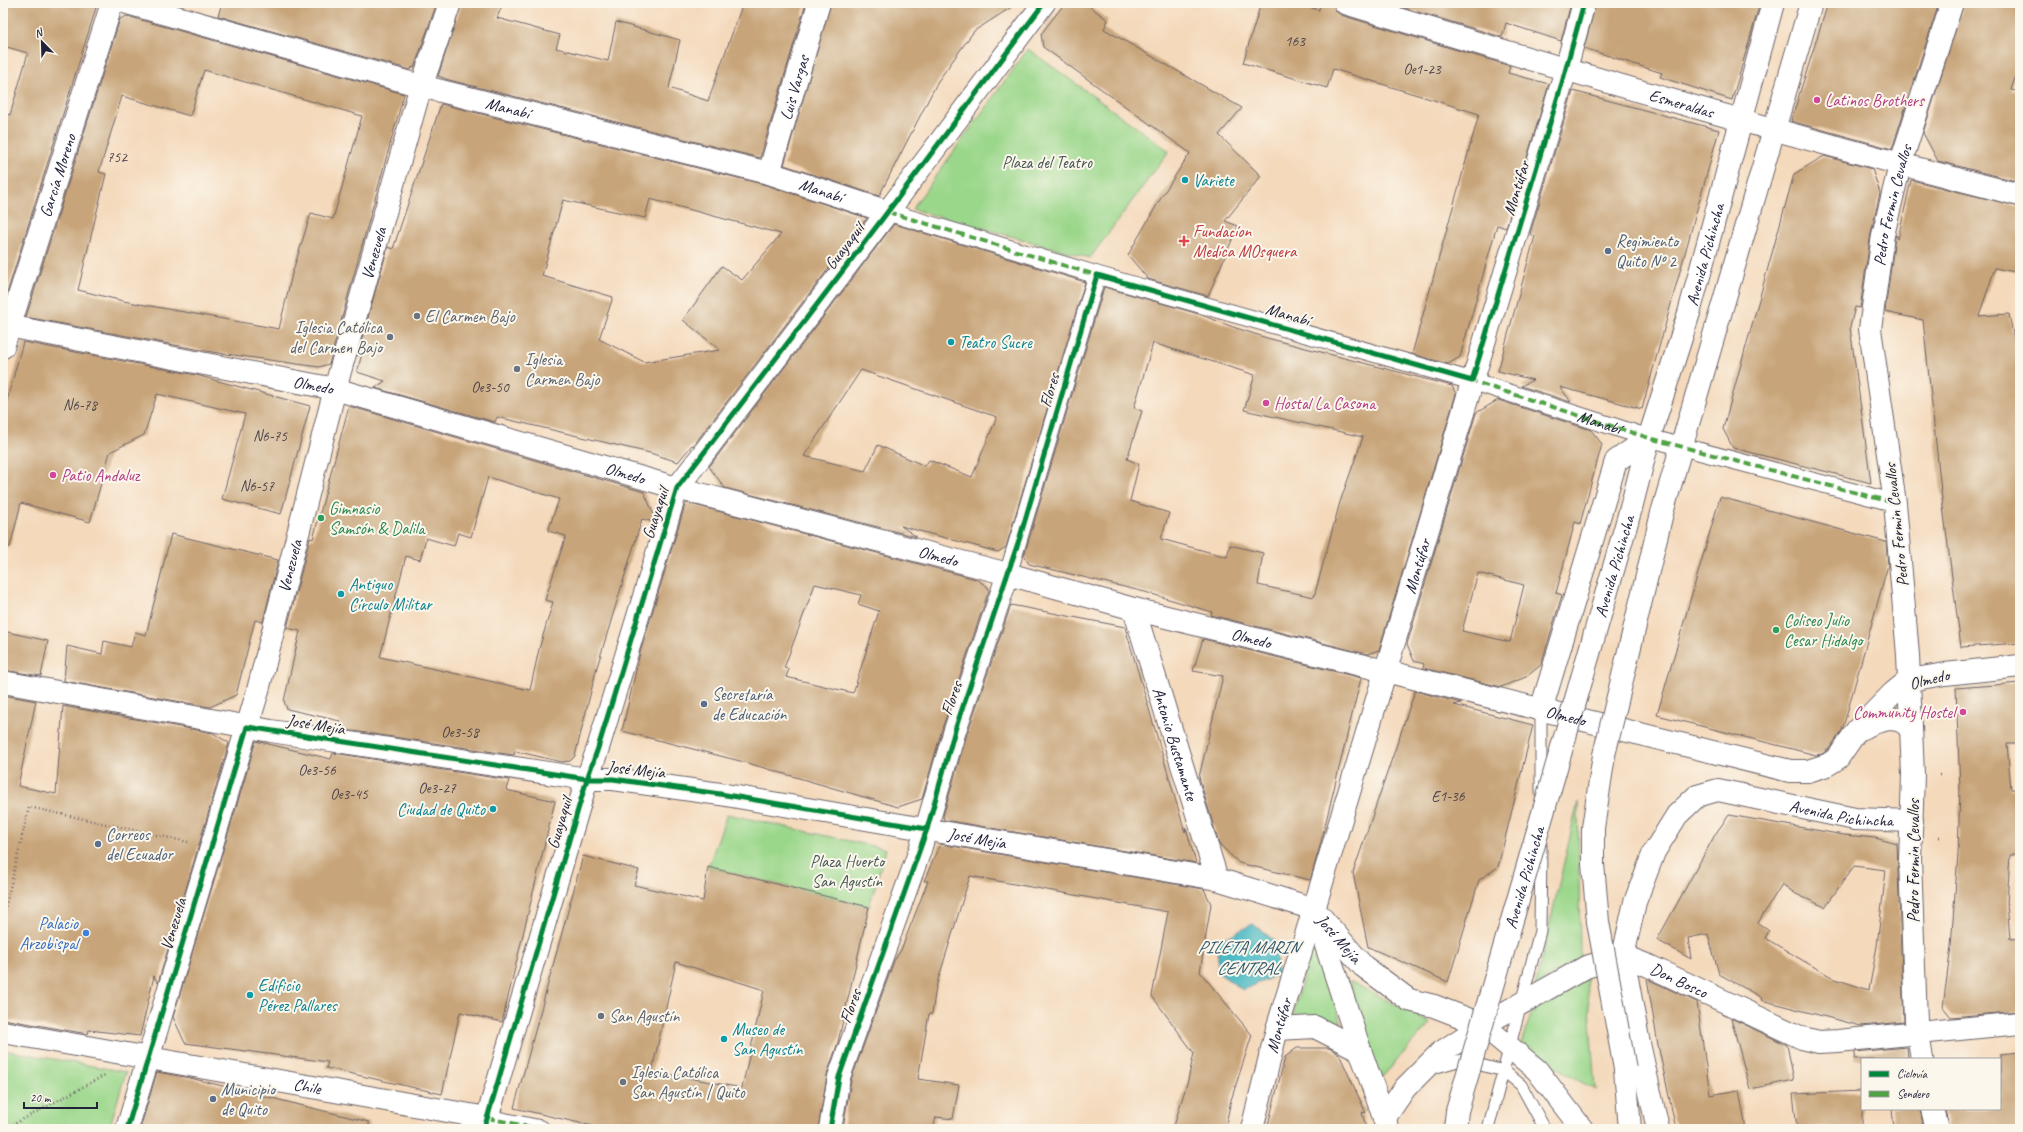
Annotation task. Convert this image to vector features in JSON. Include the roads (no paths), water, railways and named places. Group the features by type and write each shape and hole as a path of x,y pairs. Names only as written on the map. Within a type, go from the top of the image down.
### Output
{"street":[{"name":"García Moreno","path":"3,348 7,326 112,3"},
{"name":"Manabí","path":"127,3 421,86 769,173 888,212 1097,275 1472,381 1650,438 1895,503"},
{"name":"Venezuela","path":"127,1129 257,694 335,389 421,86 450,3"},
{"name":"Luis Vargas","path":"769,173 819,3"},
{"name":"Guayaquil","path":"486,1124 587,779 677,488 888,212 1044,3"},
{"name":"Esmeraldas","path":"1345,3 1566,70 1776,130 1900,165 2020,195"},
{"name":"Montúfar","path":"1252,1129 1277,1030 1387,670 1566,70 1584,3"},
{"name":"Avenida Pichincha","path":"1455,1129 1457,1111 1650,438 1689,313 1774,3"},
{"name":"Avenida Pichincha","path":"1630,1129 1625,1069 1598,922 1593,864 1593,828 1604,755 1662,513 1776,130 1811,3"},
{"name":"Pedro Fermin Cevallos","path":"1922,1058 1917,1034 1910,860 1912,820 1909,680 1895,503 1870,329 1883,235 1900,165 1952,3"},
{"name":"Flores","path":"830,1129 839,1077 927,829 955,730 1008,574 1097,275"},
{"name":"Olmedo","path":"7,326 335,389 677,488 1008,574 1134,609 1387,670 1541,710 1790,771 1808,771 1827,765 1838,758 1857,730 1893,693 1909,680 1945,674 2020,666"},
{"path":"1541,710 1616,461 1650,438"},
{"name":"Antonio Bustamante","path":"1134,609 1217,879"},
{"name":"José Mejía","path":"3,682 247,726 587,779 613,779 720,794 1217,879 1314,909 1363,966 1409,1000 1434,1006 1483,1025 1510,1047 1537,1070 1582,1129"},
{"path":"1857,730 1875,722 1891,719 1902,721 1907,724 1911,730"},
{"name":"Avenida Pichincha","path":"1658,1129 1638,1039 1623,956 1635,902 1654,852 1677,815 1697,796 1718,790 1855,819 1912,820"},
{"path":"1314,909 1386,1124"},
{"path":"1386,1124 1405,1088 1417,1078 1440,1053 1483,1025 1586,967 1623,956"},
{"name":"Don Bosco","path":"1623,956 1649,966 1802,1038 1819,1042 1838,1042 2020,1023"},
{"path":"1277,1030 1315,1027 1360,1050"},
{"name":"Chile","path":"3,1032 148,1058 486,1124 541,1129"},
{"path":"1932,1110 1936,1129"}],"lane":[{"path":"1488,1129 1540,932 1541,710"},
{"path":"1417,1078 1434,1067 1461,1060 1504,1071 1522,1085 1545,1129"}],"water":[{"name":"PILETA MARIN CENTRAL","path":"1253,924 1276,942 1277,975 1243,990 1217,972 1219,941"}],"place":[{"name":"Latinos Brothers","path":"1817,100"},
{"name":"Variete","path":"1185,180"},
{"name":"Fundacíon Medíca MOsquera","path":"1184,241"},
{"name":"Regimiento Quito Nº 2","path":"1608,251"},
{"name":"El Carmen Bajo","path":"417,316"},
{"name":"Iglesia Católica del Carmen Bajo","path":"390,337"},
{"name":"Teatro Sucre","path":"951,342"},
{"name":"Iglesia Carmen Bajo","path":"517,369"},
{"name":"Hostal La Casona","path":"1266,403"},
{"name":"Patio Andaluz","path":"53,475"},
{"name":"Gimnasio Samsón & Dalila","path":"321,518"},
{"name":"Antiguo Círculo Militar","path":"341,594"},
{"name":"Coliseo Julio Cesar Hidalgo","path":"1776,630"},
{"name":"Secretaría de Educación","path":"704,704"},
{"name":"Community Hostel","path":"1963,712"},
{"name":"Ciudad de Quito","path":"493,809"},
{"name":"Correos del Ecuador","path":"98,844"},
{"name":"Palacio Arzobispal","path":"86,933"},
{"name":"Edificio Pérez Pallares","path":"250,995"},
{"name":"San Agustín","path":"601,1016"},
{"name":"Museo de San Agustín","path":"724,1039"},
{"name":"Iglesia Católica San Agustín | Quito","path":"623,1082"},
{"name":"Municipio de Quito","path":"213,1099"}],"park label":[{"name":"Plaza del Teatro","path":"1047,162"},
{"name":"Plaza Huerto San Agustín","path":"847,871"}]}
